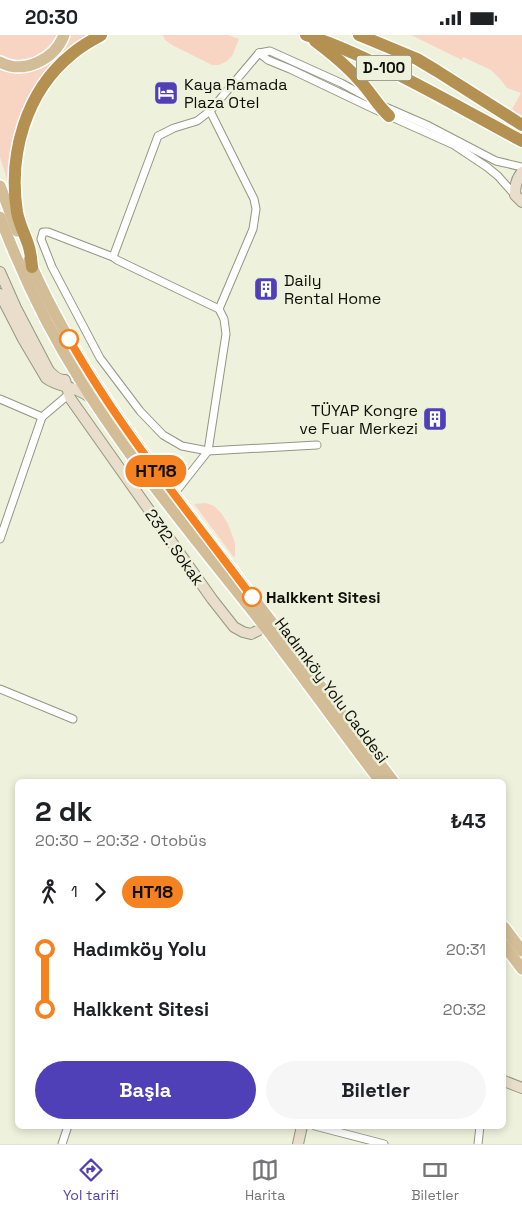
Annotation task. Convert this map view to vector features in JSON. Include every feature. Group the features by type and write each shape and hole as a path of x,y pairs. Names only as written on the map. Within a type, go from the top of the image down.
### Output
{"highway":[{"path":"32,267 29,246 18,217 16,193 15,172 23,127 31,106 60,65 72,53 101,35"},
{"path":"306,35 343,63 360,80 389,116"},
{"name":"D-100","path":"306,35 354,53 522,141"},
{"name":"D-100","path":"359,35 417,59 522,125"},
{"path":"370,35 385,45"}],"main road":[{"path":"0,62 17,67 36,63 50,55 60,44 64,35"},
{"name":"Hadımköy Yolu Caddesi","path":"0,187 32,267 57,317 86,369 123,425 391,779"},
{"name":"Hadımköy Yolu Caddesi","path":"0,217 27,281 64,353 92,398 152,484 265,627 379,779"},
{"path":"506,930 522,951"},
{"path":"506,948 522,969"}],"street":[{"path":"113,257 158,136 197,121 210,111 259,53 270,51 341,83 454,145 498,176 518,199"},
{"path":"259,53 268,60 389,116 428,130 496,161 522,167"},
{"path":"332,90 341,83"},
{"path":"210,111 254,199 256,209 253,229 219,309"},
{"path":"518,199 515,186 522,172"},
{"path":"174,494 208,451 226,334 224,319 219,309 113,257 48,231 43,232 41,239 52,267 87,336 103,363 140,411 163,435 182,446 208,451 317,445"},
{"name":"2312. Sokak","path":"0,272 16,308 49,371 61,380 212,599 234,627 242,632 251,634 265,627"},
{"name":"2312. Sokak","path":"0,294 46,378 60,386 76,389 92,398"},
{"path":"0,539 42,417 66,387 70,375 64,353"},
{"path":"0,399 42,417"},
{"path":"0,689 73,719"},
{"path":"506,1082 522,1088"},
{"path":"62,1144 67,1129"},
{"path":"298,1144 301,1129"},
{"path":"326,1129 384,1144"},
{"path":"478,1144 480,1129"}],"shaded area":[{"path":"0,35 59,35 47,52 24,62 9,61 0,57"},
{"path":"68,35 92,35 50,69 9,186 0,157 0,67 20,70"},
{"path":"163,35 228,35 239,39 232,56 227,61 219,65 212,65 174,46 165,40"},
{"path":"411,35 522,35 522,117 512,109 521,93 507,88 491,70 463,57 462,60"},
{"path":"206,503 214,506 228,524 235,543 235,557 194,504"}],"bus line":[{"name":"HT18","path":"69,339 86,369 127,431 252,597"}],"place":[{"name":"Kaya Ramada Plaza Otel","path":"166,93"},
{"name":"Daily Rental Home","path":"266,289"},
{"name":"TÜYAP Kongre ve Fuar Merkezi","path":"435,419"},
{"name":"Halkkent Sitesi","path":"252,597"}]}
